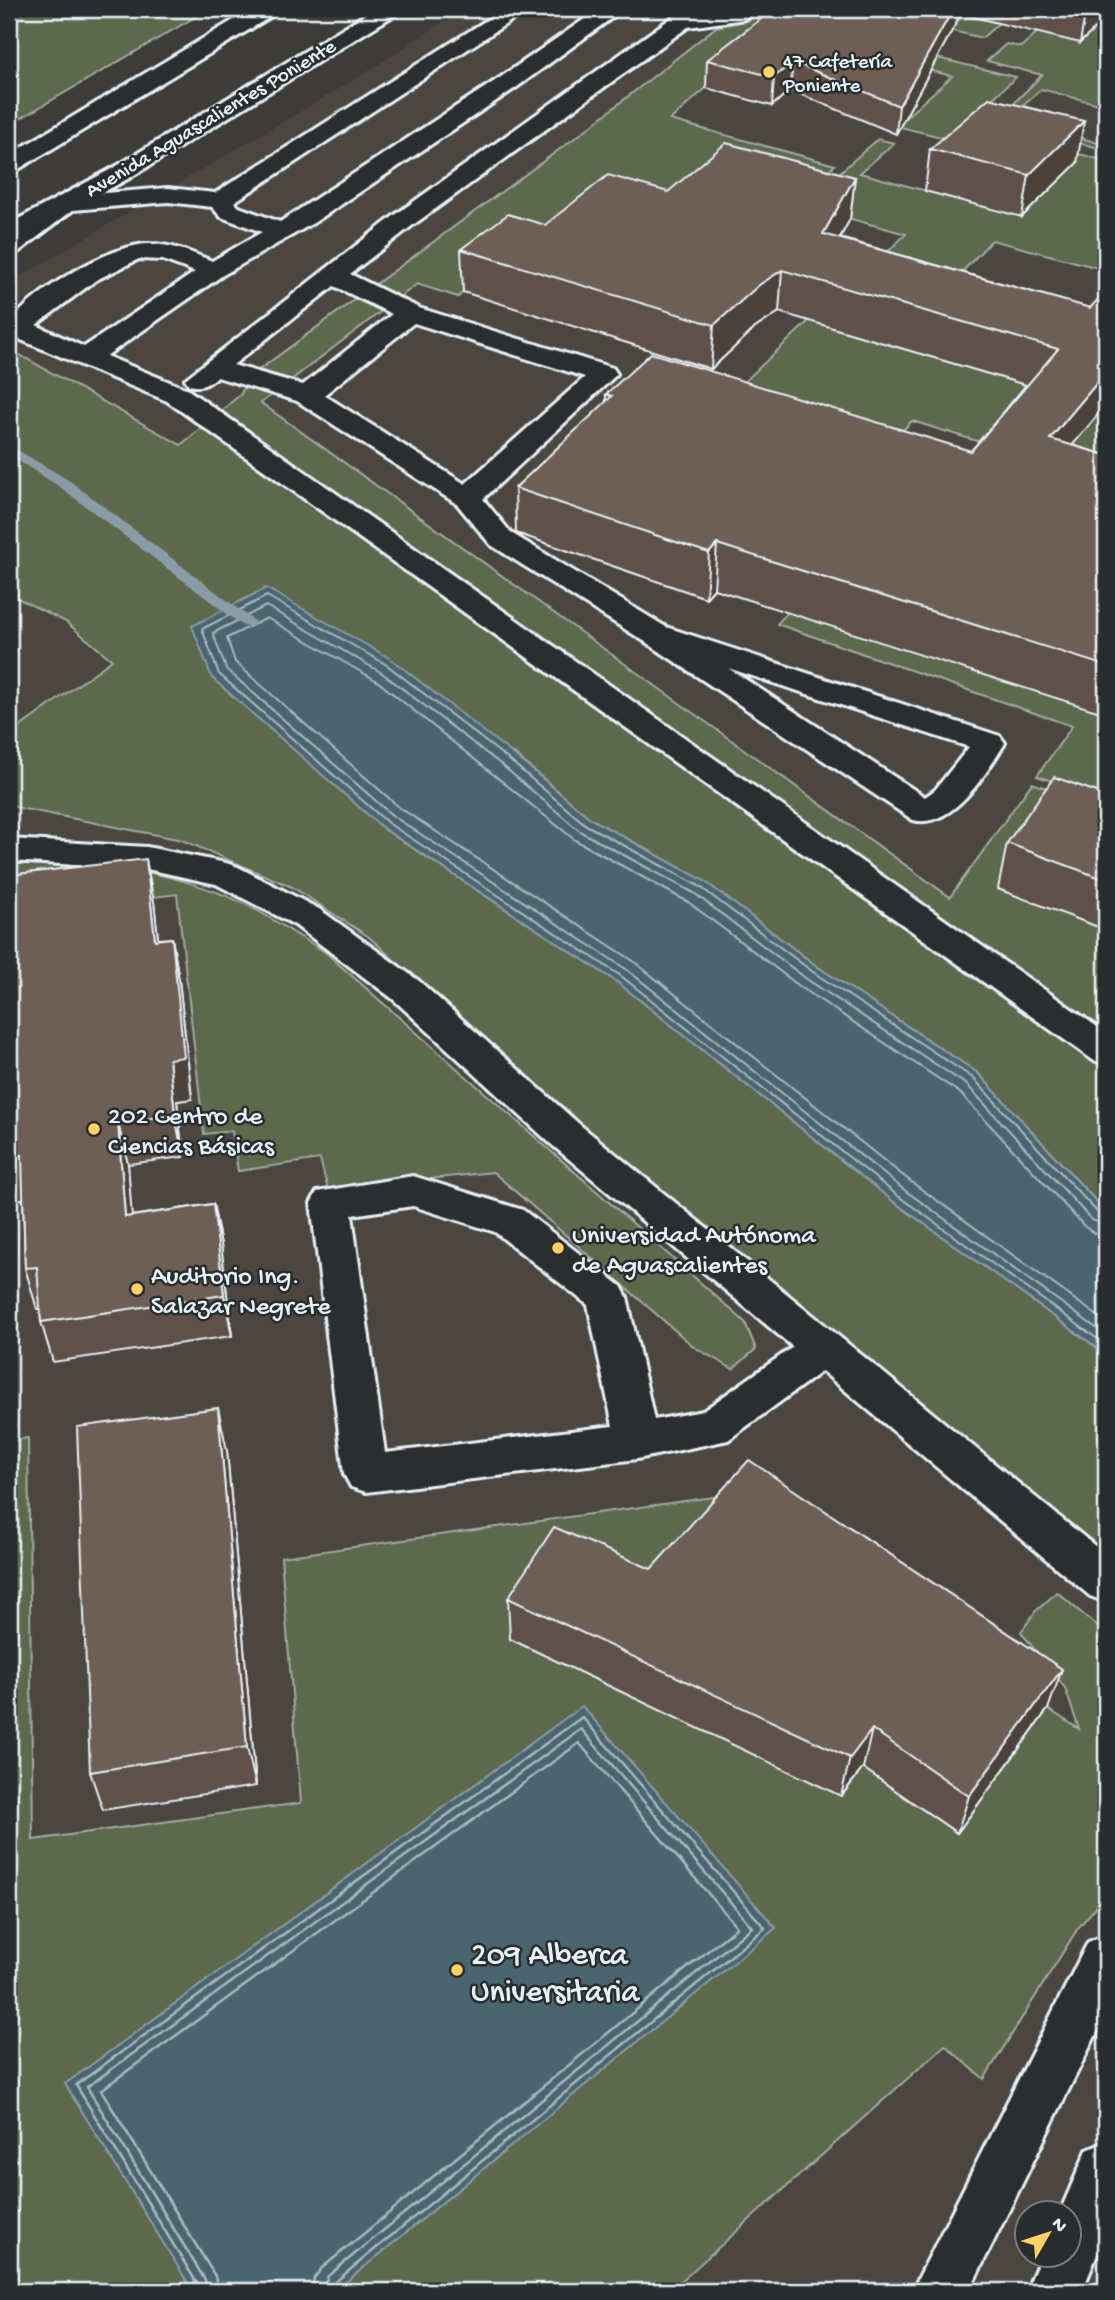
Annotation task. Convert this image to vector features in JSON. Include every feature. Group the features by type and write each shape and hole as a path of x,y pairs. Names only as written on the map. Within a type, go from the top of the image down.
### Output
{"main road":[{"path":"9,166 267,9"},
{"name":"Avenida Aguascalientes Poniente","path":"9,234 123,172 388,9"},
{"path":"219,201 518,9"},
{"path":"87,357 214,270 306,217 509,82 613,9"},
{"path":"177,395 404,220 682,21 737,14 744,9"},
{"path":"440,61 463,68"},
{"path":"486,75 509,82"},
{"path":"67,204 168,195 219,201 230,212 281,231"},
{"name":"Avenida Aguascalientes Poniente","path":"9,247 67,204"},
{"path":"306,217 331,224"},
{"path":"356,232 382,239"},
{"path":"214,270 150,250 135,252 112,261 27,317 22,326 30,334 177,395 1106,1051"},
{"path":"332,275 410,313 604,374 467,498"},
{"path":"307,395 410,313"},
{"path":"215,368 307,395 338,418 467,498 500,539 655,634 925,812 947,799 989,743 655,634"},
{"path":"20,848 147,858 226,875 307,917 406,990 565,1134 1106,1582"},
{"path":"637,1441 607,1297 509,1221 413,1191 331,1203 366,1474 637,1441 713,1427 823,1348"},
{"path":"940,2291 1106,1960"},
{"path":"1054,2291 1106,2169"}],"shaded area":[{"name":"Universidad Autónoma de Aguascalientes","path":"463,9 1106,9 1106,2291 9,2291 9,283 364,74"}],"green space":[{"path":"9,9 209,9 9,125"},
{"path":"770,9 938,9 999,23 982,38 920,23 900,40"},
{"path":"1106,9 1106,106 1041,89 1008,118 1106,145 1106,150 996,121 1042,75 987,61 1006,44 1021,47 1058,13"},
{"path":"761,12 832,28 706,88 670,120 835,165 820,178 830,181 878,139 894,143 860,173 1022,217 987,130 1106,161 1106,270 992,240 946,289 871,268 906,234 724,184 463,292 458,297 417,284 261,403 950,897 1032,783 1106,809 1106,1212 978,1073 818,967 703,880 591,819 513,753 384,829 617,982 894,1202 1106,1354 1106,1553 926,1414 644,1181 369,937 292,887 182,840 9,806 9,735 112,660 66,622 9,594 9,349 181,445 241,394 248,378 583,132 716,27 750,20"},
{"path":"904,50 1016,77 949,139 896,126 952,76 891,61"},
{"path":"848,284 836,329 1106,409 1106,461 1022,455 912,421 900,433 741,385"},
{"path":"843,550 1106,714 1104,799 1037,776 1072,726 777,624"},
{"path":"9,860 106,866 170,877 201,886 260,912 325,952 745,1322 756,1349 733,1369 694,1347 493,1172 328,1190 320,1159 238,1171 232,1131 204,1134 177,894 9,915"},
{"name":"209 Alberca Universitaria","path":"28,1438 33,1840 301,1803 281,1557 735,1494 842,1796 863,1768 957,1833 1048,1709 1079,1729 1065,1688 1021,1632 1035,1612 1057,1592 1106,1634 1106,1895 1078,1928 984,2079 945,2045 670,2291 9,2291 9,1441"}],"water":[{"path":"266,588 391,659 591,819 703,880 818,967 978,1073 1106,1212 1106,1354 894,1202 617,982 384,829 212,678 192,626"},
{"path":"582,1706 776,1928 335,2291 193,2291 65,2084"}],"building":[{"path":"774,9 815,9 834,13 840,9 953,9 899,106 793,62 774,77 707,60"},
{"path":"1057,9 1092,9 1085,15"},
{"path":"989,98 1084,121 1029,175 930,149"},
{"path":"726,143 855,177 823,234 1090,308 1106,291 1106,372 1050,439 1106,455 1106,666 717,544 709,553 515,488 612,396 606,394 651,353 971,451 1058,349 782,270 759,285 714,325 461,249 508,214 545,225 608,175 668,192"},
{"path":"1054,777 1106,795 1106,880 1007,843"},
{"name":"202 Centro de Ciencias Básicas","path":"146,859 155,940 172,938 184,1057 169,1059 175,1115 118,1123 125,1217 213,1204 224,1295 41,1322 37,1267 25,1268 22,1155 9,1157 9,875"},
{"path":"218,1408 247,1747 90,1772 77,1427"},
{"path":"749,1460 1062,1669 969,1796 872,1729 850,1758 508,1598 554,1527 651,1569"}],"waterway":[{"path":"9,449 65,484 248,623"}],"place":[{"name":"47 Cafetería Poniente","path":"769,72"},
{"name":"202 Centro de Ciencias Básicas","path":"94,1129"},
{"name":"Universidad Autónoma de Aguascalientes","path":"558,1248"},
{"name":"Auditorio Ing. Salazar Negrete","path":"137,1289"},
{"name":"209 Alberca Universitaria","path":"457,1970"}]}
